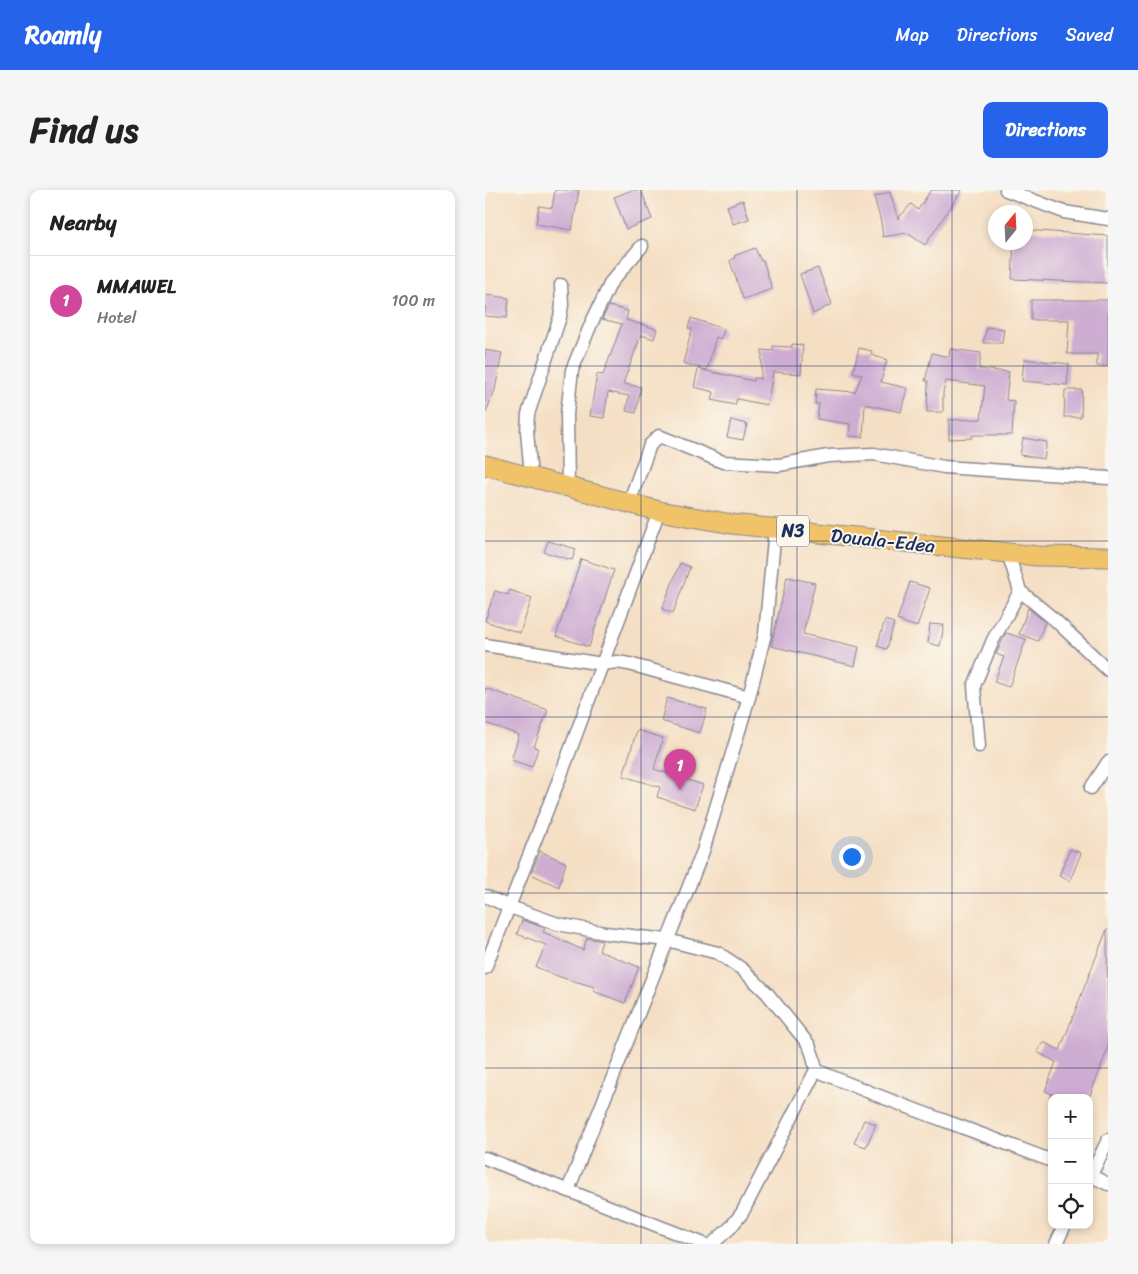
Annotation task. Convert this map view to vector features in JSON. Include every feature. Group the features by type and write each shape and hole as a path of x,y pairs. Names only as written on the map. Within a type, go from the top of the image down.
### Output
{"highway":[{"name":"Douala-Edea","path":"485,465 659,511 775,529 1037,556 1108,557"}],"street":[{"path":"1006,190 1064,212 1108,219"},
{"path":"568,488 567,414 572,370 611,282 642,246"},
{"path":"531,477 527,432 528,414 560,318 562,304 561,285"},
{"path":"629,504 650,444 659,436 723,462 779,465 827,456 874,454 944,467 1108,478"},
{"path":"485,968 510,907 659,511"},
{"path":"568,1190 703,851 749,697 765,634 775,529"},
{"path":"1008,553 1020,591 1055,620 1108,670"},
{"path":"979,746 974,686 993,640 1020,591"},
{"path":"485,645 602,664 617,662 629,664 749,697"},
{"path":"1091,788 1108,762"},
{"path":"485,896 558,924 605,933 667,940 717,953 742,969 767,993 809,1046 816,1070 742,1213 730,1228 711,1244"},
{"path":"816,1070 900,1105 1048,1159"},
{"path":"1093,1171 1108,1140"},
{"path":"485,1158 704,1244"},
{"path":"1093,1178 1108,1184"},
{"path":"1056,1244 1063,1229"}],"building":[{"path":"555,190 579,190 572,230 536,224 539,206 552,208"},
{"path":"632,190 641,190 652,219 626,229 614,197"},
{"path":"931,190 962,190 925,245 907,233 883,237 874,197 890,192 898,219 911,204 918,210"},
{"path":"743,200 749,219 733,224 727,206"},
{"path":"1033,231 1108,236 1108,283 1012,279 1014,250 1033,250"},
{"path":"755,248 761,261 763,260 772,289 743,299 730,261 735,258 734,256"},
{"path":"818,268 832,304 813,314 800,274"},
{"path":"486,295 509,298 507,318 485,316"},
{"path":"1031,300 1108,300 1108,366 1097,366 1097,354 1067,354 1069,320 1031,320"},
{"path":"609,306 628,311 626,320 657,329 654,339 641,335 623,384 641,387 636,413 626,411 629,396 608,392 604,418 590,416 597,374 603,375 622,324 602,319"},
{"path":"691,318 724,329 721,339 716,337 707,370 683,363 692,329 688,328"},
{"path":"987,327 1004,329 1002,343 983,343"},
{"path":"792,344 803,345 801,374 773,372 767,405 737,399 735,405 712,400 714,392 694,387 698,369 754,381 754,378 761,379 762,350 773,351 773,346 792,347"},
{"path":"859,348 872,351 871,355 887,360 881,382 907,388 901,412 865,404 863,437 849,436 850,424 817,419 819,404 815,404 816,389 855,392 862,375 853,372"},
{"path":"950,349 981,353 979,369 1009,372 1006,400 1014,401 1012,435 972,435 972,438 949,439 949,420 981,419 985,386 946,381 943,392 943,412 927,412 928,381 925,381 932,353 949,357"},
{"path":"485,350 502,353 495,390 485,414"},
{"path":"1024,359 1069,364 1067,385 1022,381"},
{"path":"1065,390 1082,390 1081,417 1064,417"},
{"path":"731,420 747,424 743,440 727,437"},
{"path":"1023,438 1047,442 1044,459 1020,455"},
{"path":"548,541 576,549 572,560 544,552"},
{"path":"581,559 614,570 589,647 556,636"},
{"path":"680,563 690,567 673,613 662,609"},
{"path":"787,577 815,583 803,634 859,647 855,666 771,646"},
{"path":"910,582 930,588 917,627 897,620"},
{"path":"510,590 532,598 520,633 485,621 495,591 508,595"},
{"path":"1028,608 1045,622 1038,641 1019,634"},
{"path":"885,620 894,623 887,649 877,646"},
{"path":"930,624 944,625 940,646 928,643"},
{"path":"1006,633 1026,639 1009,687 994,682 1004,657 996,654"},
{"path":"485,688 548,710 534,747 538,748 532,767 511,760 519,735 485,723"},
{"path":"667,698 707,709 700,733 661,721"},
{"path":"637,730 663,738 654,769 703,785 695,809 657,797 660,787 623,776"},
{"path":"1070,849 1081,853 1070,881 1059,876"},
{"path":"540,851 566,863 559,887 531,874"},
{"path":"522,920 545,928 543,932 583,950 587,938 602,941 599,951 639,967 625,1003 593,991 595,987 560,977 536,967 546,945 517,934"},
{"path":"1107,929 1108,1048 1091,1094 1052,1094 1045,1091 1056,1062 1037,1052 1043,1042 1060,1050"},
{"path":"864,1120 876,1124 866,1147 854,1143"}],"place":[{"name":"MMAWEL","path":"680,790"}]}
